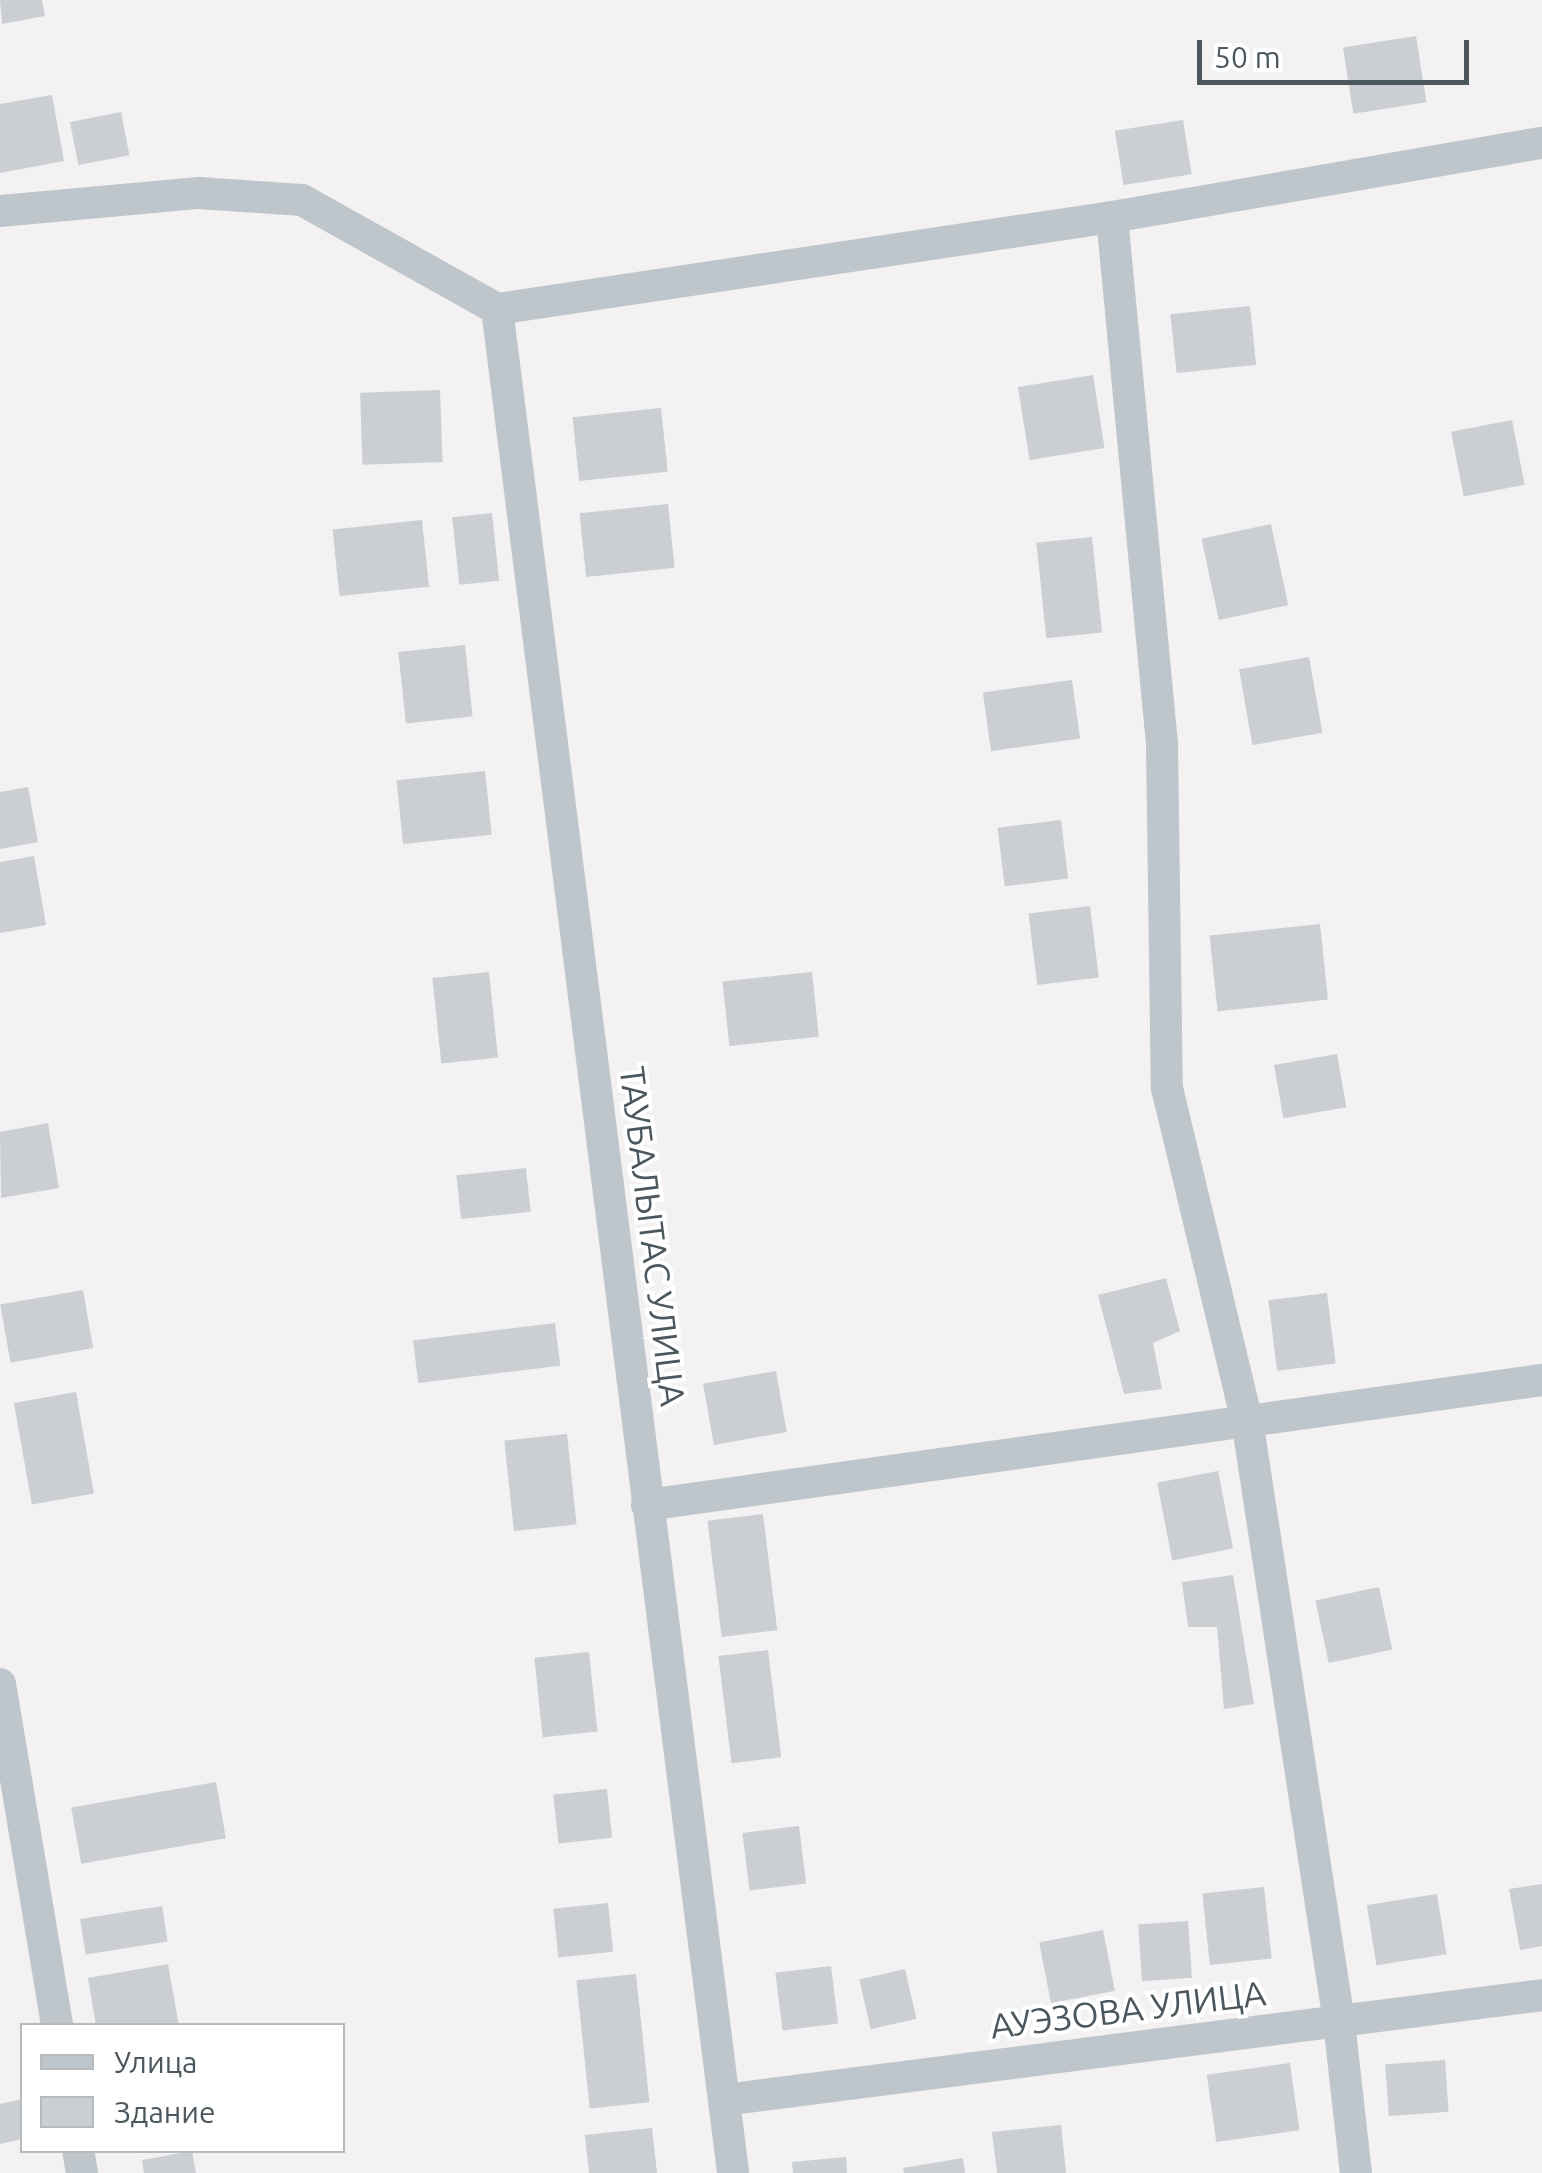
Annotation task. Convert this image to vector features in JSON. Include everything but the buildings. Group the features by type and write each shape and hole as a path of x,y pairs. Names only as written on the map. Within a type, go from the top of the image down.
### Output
{"street":[{"path":"0,211 199,193 302,200 497,309 1112,217 1542,143"},
{"path":"1112,217 1162,744 1168,1088 1247,1420 1340,2022 1356,2173"},
{"name":"ТАУБАЛЫТАС УЛИЦА","path":"497,309 733,2173"},
{"path":"646,1504 1542,1380"},
{"path":"0,1684 56,2023"},
{"name":"АУЭЗОВА УЛИЦА","path":"724,2100 1542,1995"}]}
